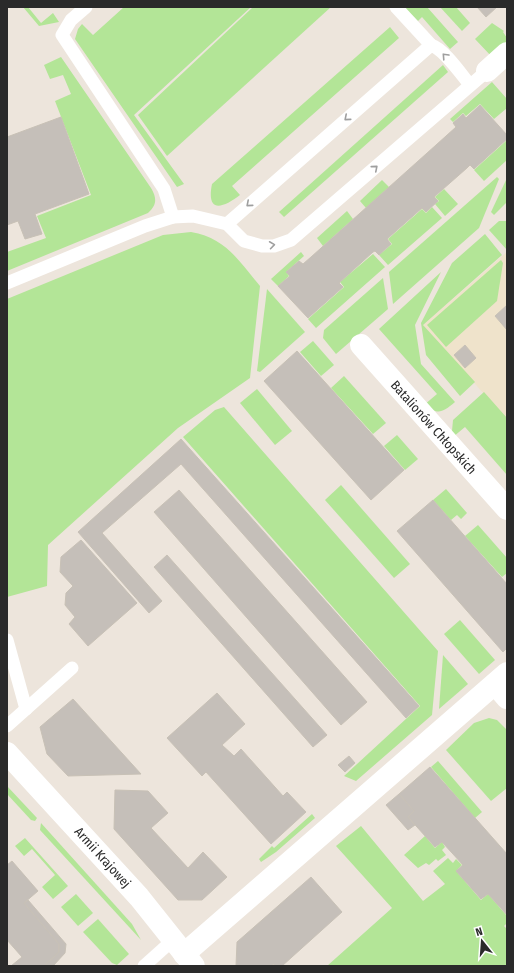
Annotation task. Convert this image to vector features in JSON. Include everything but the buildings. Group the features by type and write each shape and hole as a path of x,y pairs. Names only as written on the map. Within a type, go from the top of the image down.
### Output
{"street":[{"path":"487,71 507,53"},
{"name":"Batalionów Chłopskich","path":"361,345 507,509"},
{"path":"184,953 503,685"},
{"name":"Armii Krajowej","path":"7,753 139,897 184,953"}],"lane":[{"path":"86,7 71,20 62,36 164,189 173,217"},
{"path":"396,7 431,45 436,46 470,85"},
{"path":"227,224 431,45"},
{"path":"7,283 145,226 173,217 193,216 227,224 244,241 262,246 274,246 291,240 487,71"},
{"path":"7,640 26,709"},
{"path":"7,726 72,668"},
{"path":"144,966 184,953"}],"shaded area":[{"path":"507,252 507,420 423,325"}],"green space":[{"path":"23,7 28,7 41,23 53,13 59,22 39,26"},
{"path":"124,7 251,7 134,115 184,184 177,187 75,39 78,29 82,24 93,35"},
{"path":"253,7 331,7 167,156 138,115"},
{"path":"403,7 427,7 458,42 450,49 422,17 418,21"},
{"path":"440,7 456,7 470,23 462,31"},
{"path":"492,23 504,31 503,32 507,38 507,44 492,57 475,39"},
{"path":"390,27 399,38 232,186 240,195 228,203 217,206 214,204 211,200 212,184"},
{"path":"61,57 151,188 155,201 153,207 148,213 7,271 7,252 46,238 37,216 91,195 55,101 71,94 63,75 50,79 44,65"},
{"path":"443,65 448,72 284,217 279,212"},
{"path":"492,82 507,99 507,108 494,119 480,104 466,116 463,113 453,122 450,119"},
{"path":"507,140 507,160 484,181 474,170"},
{"path":"497,177 499,179 479,228 393,304 389,272"},
{"path":"507,178 507,202 494,215 491,212"},
{"path":"382,180 389,187 366,208 360,201"},
{"path":"444,189 458,204 445,216 435,204 439,201 435,197"},
{"path":"432,207 442,218 388,265 379,255 392,244 388,239 422,209 426,213"},
{"path":"347,211 353,219 323,246 317,238"},
{"path":"499,221 507,221 507,250 489,230"},
{"path":"191,232 213,239 222,245 238,259 260,286 250,378 178,428 48,545 47,586 7,597 7,299 163,235"},
{"path":"485,234 502,255 423,325 475,382 460,396 426,355 421,323 452,263"},
{"path":"301,252 304,256 286,272 289,276 278,286 271,279"},
{"path":"373,254 385,267 316,328 308,319 344,287 340,282"},
{"path":"501,260 503,263 497,301 446,347 427,325"},
{"path":"441,272 415,325 421,364 455,402 447,409 437,411 424,405 437,394 379,329"},
{"path":"383,278 388,309 336,354 323,338 324,330"},
{"path":"267,289 305,332 260,372 257,371"},
{"path":"313,341 334,365 321,376 300,352"},
{"path":"344,376 386,423 373,434 331,388"},
{"path":"257,389 292,431 275,445 240,403"},
{"path":"484,392 507,418 507,475 465,427 453,437 453,420"},
{"path":"224,407 438,651 432,715 356,781 344,776 420,706 183,437 215,410"},
{"path":"397,435 418,459 405,470 384,446"},
{"path":"341,485 410,564 394,578 325,500"},
{"path":"446,489 467,513 461,519 457,515 451,520 433,500"},
{"path":"478,525 507,558 507,573 502,577 465,536"},
{"path":"460,620 495,660 479,674 444,634"},
{"path":"443,655 468,684 439,709"},
{"path":"489,718 497,720 507,730 507,788 491,801 446,750 474,723"},
{"path":"438,761 482,812 475,818 431,767"},
{"path":"7,786 37,818 35,821 31,820 7,794"},
{"path":"312,814 315,818 276,852 261,862 259,859 272,846 274,848"},
{"path":"41,823 132,924 141,940 40,830"},
{"path":"361,826 423,901 445,884 433,871 448,858 453,863 456,859 462,865 456,871 481,900 488,894 507,916 507,923 504,926 507,929 507,966 327,966 392,908 336,846"},
{"path":"425,836 435,848 442,842 445,847 442,850 446,855 438,861 436,859 429,865 426,863 418,868 404,855"},
{"path":"25,838 68,886 53,899 42,887 55,875 32,849 24,856 15,846"},
{"path":"76,894 93,913 78,926 61,907"},
{"path":"98,919 129,954 117,965 112,963 83,932"}]}
